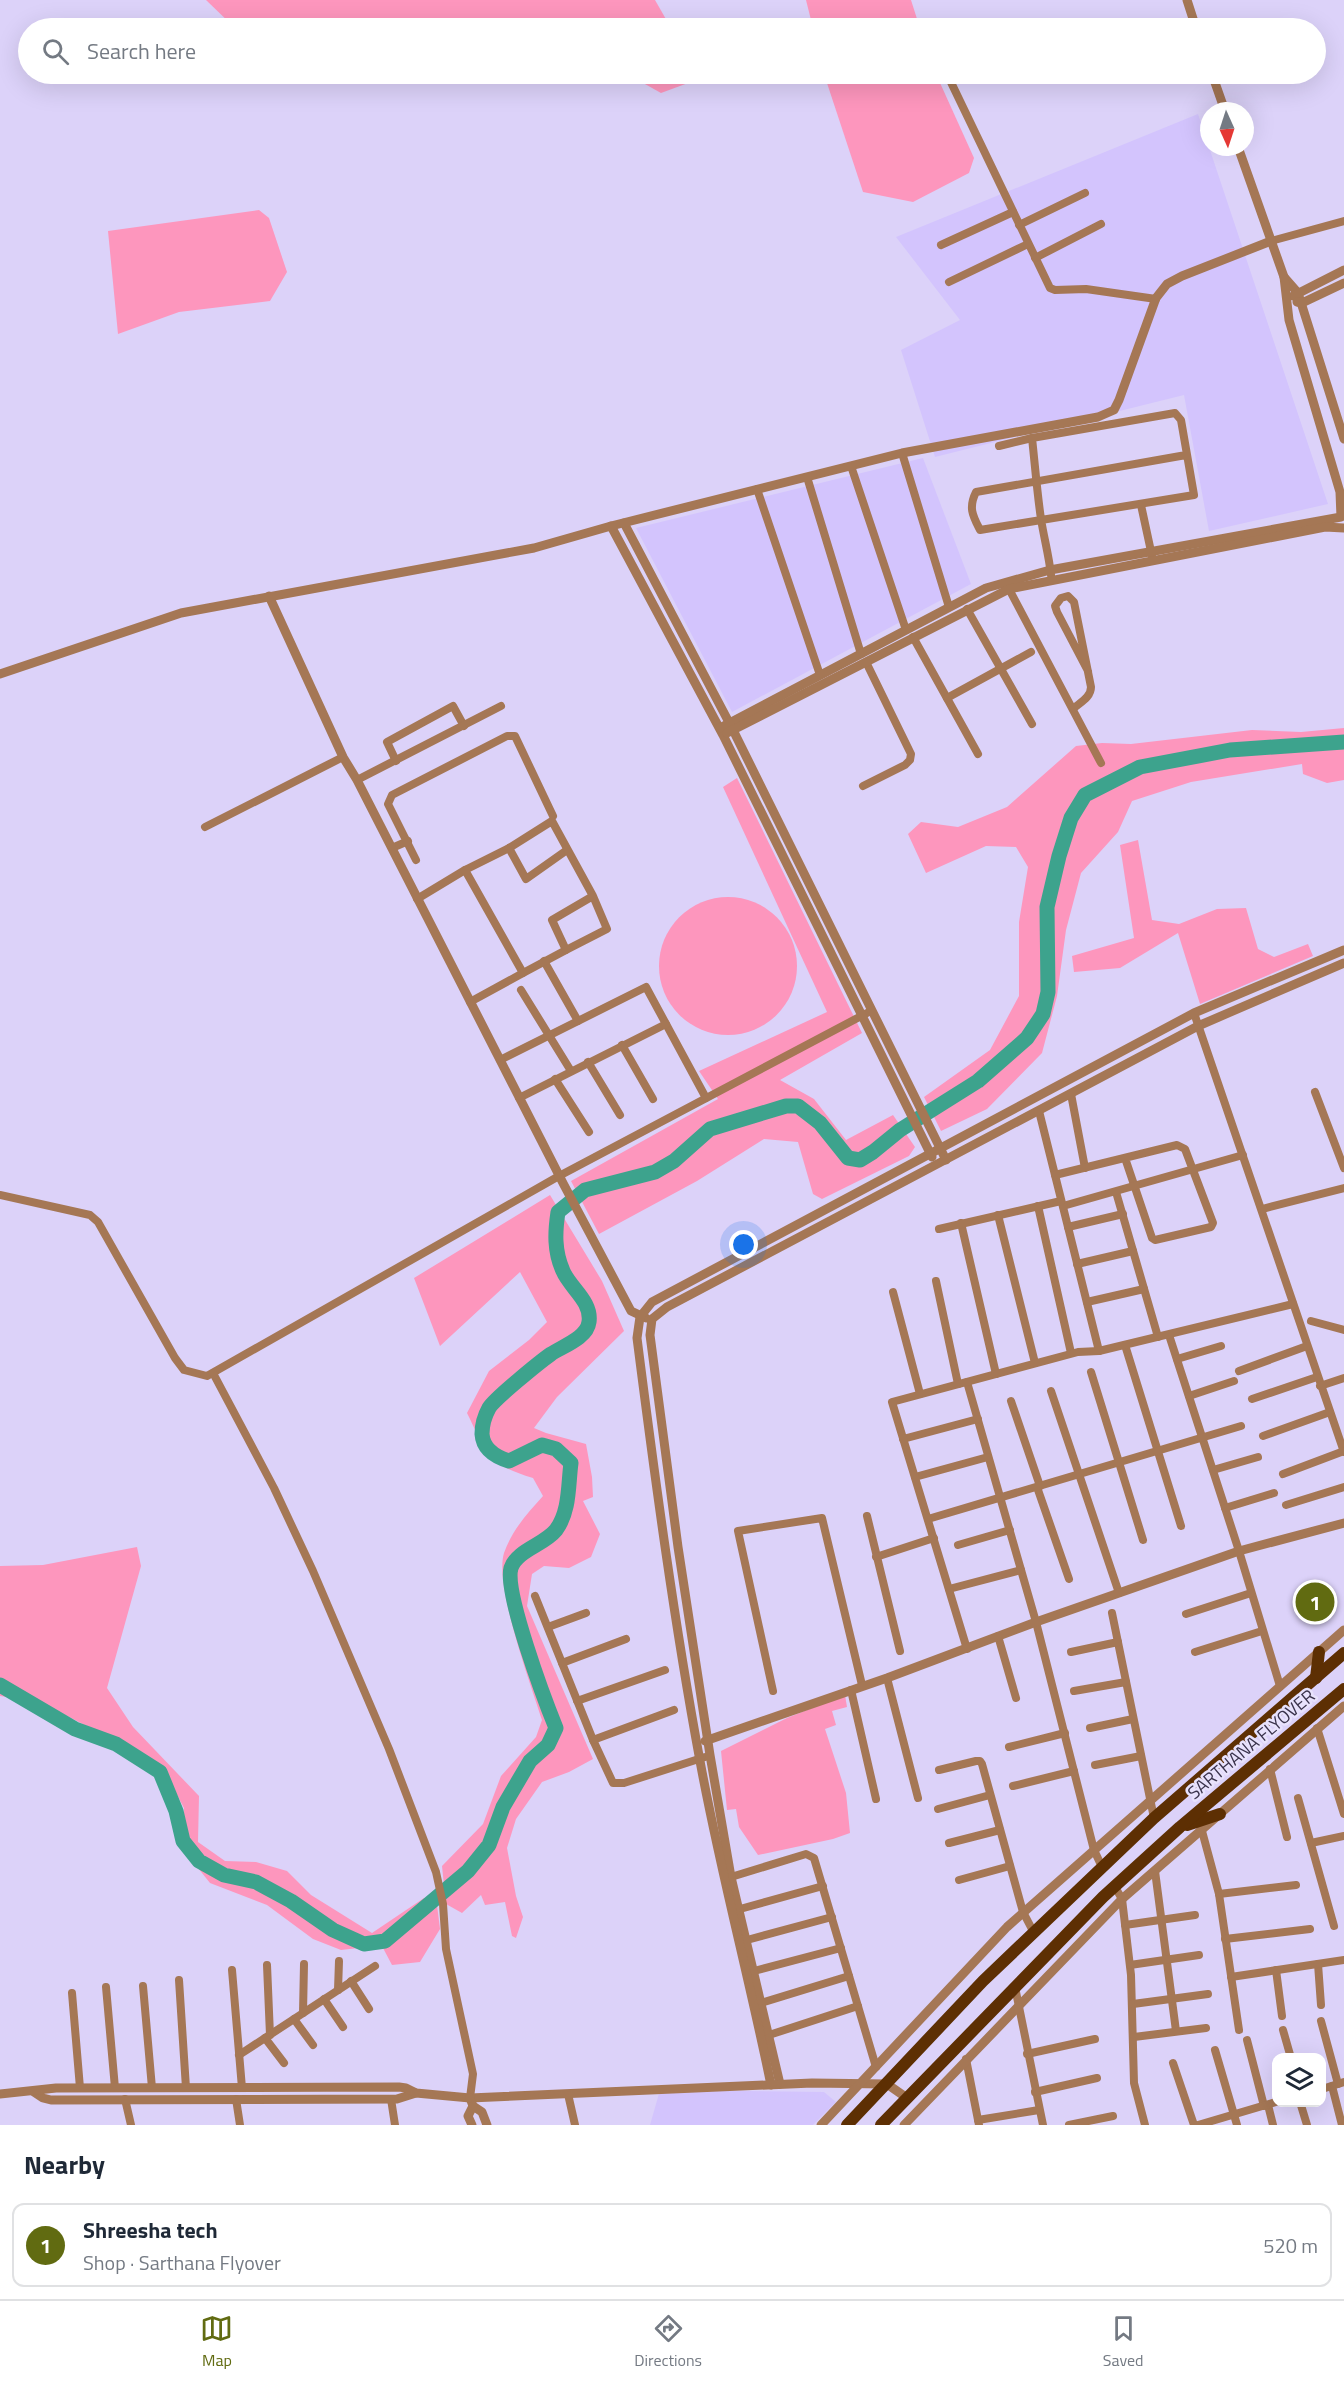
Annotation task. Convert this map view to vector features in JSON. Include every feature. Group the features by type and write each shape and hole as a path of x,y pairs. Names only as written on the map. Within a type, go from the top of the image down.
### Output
{"main road":[{"path":"1316,1678 1319,1652"},
{"name":"SARTHANA FLYOVER","path":"847,2125 983,1981 1154,1818 1344,1653"},
{"name":"SARTHANA FLYOVER","path":"881,2125 1114,1887 1180,1827 1344,1689"},
{"path":"1180,1827 1220,1814"}],"street":[{"path":"1187,0 1193,18"},
{"path":"952,84 1050,288 1055,290 1086,289 1156,299"},
{"path":"1216,84 1222,102"},
{"path":"910,634 949,607 1051,574 1343,520 1340,492 1289,320 1284,277 1241,156"},
{"path":"1019,225 1085,193"},
{"path":"941,245 1013,212"},
{"path":"0,674 181,613 534,548 611,526 902,453 1098,417 1114,410 1156,299 1167,284 1182,276 1271,242 1344,221"},
{"path":"1035,258 1101,225"},
{"path":"949,282 1028,244"},
{"path":"1286,300 1344,270"},
{"path":"1284,277 1298,293 1302,303 1344,439"},
{"path":"1286,300 1302,303 1344,283"},
{"path":"999,446 1175,413 1181,420 1194,495 980,531 971,513 972,500 976,492 1186,455"},
{"path":"1032,438 1041,519 1051,574"},
{"path":"902,453 949,607"},
{"path":"850,466 910,634 978,754"},
{"path":"807,477 864,658 911,754 910,760 905,765 863,786"},
{"path":"757,489 820,675"},
{"path":"1141,505 1152,557"},
{"path":"624,523 907,1095 946,1160"},
{"path":"611,526 726,729"},
{"path":"726,729 910,634 967,609 1002,589"},
{"path":"1002,589 1074,708 1101,762"},
{"path":"269,596 343,757 357,780 586,1229 631,1311 640,1317 652,1319"},
{"path":"1074,708 1091,692 1088,671 1074,602 1068,596 1061,598 1055,606 1057,612 1088,671"},
{"path":"967,609 1032,724"},
{"path":"947,698 1031,652"},
{"path":"726,729 820,675 864,658"},
{"path":"396,761 387,742 453,706 464,726"},
{"path":"357,780 501,706"},
{"path":"416,860 388,804 392,795 511,735 514,736 553,816"},
{"path":"205,827 343,757"},
{"path":"417,899 465,870 509,848 552,821 593,896 607,929 470,1002"},
{"path":"392,848 408,841"},
{"path":"509,848 526,879 567,850"},
{"path":"465,870 523,973"},
{"path":"566,950 552,920 593,896"},
{"path":"775,2085 725,1884 700,1758 663,1539 637,1338 640,1317 652,1302 1194,1013 1344,950"},
{"path":"544,961 578,1022"},
{"path":"775,2085 769,2035 731,1877 710,1755 659,1406 650,1335 652,1319 667,1307 1198,1026 1344,963"},
{"path":"500,1060 646,987 706,1098"},
{"path":"521,990 571,1071"},
{"path":"1194,1013 1344,1452 1282,1474"},
{"path":"0,1195 90,1215 98,1222 184,1370 207,1376 561,1181 706,1098 867,1014"},
{"path":"519,1098 666,1024"},
{"path":"622,1045 653,1100"},
{"path":"588,1062 620,1115"},
{"path":"555,1079 589,1132"},
{"path":"1315,1092 1344,1168"},
{"path":"1071,1094 1085,1168"},
{"path":"907,1095 921,1137 936,1165"},
{"path":"1039,1111 1099,1351"},
{"path":"1055,1175 1085,1168 1125,1158 1180,1145 1185,1149 1213,1223 1210,1228 1153,1239 1125,1158"},
{"path":"939,1229 1134,1187 1243,1155"},
{"path":"1262,1209 1344,1188"},
{"path":"1116,1191 1158,1337"},
{"path":"1038,1206 1071,1353"},
{"path":"1068,1227 1123,1214"},
{"path":"999,1215 1035,1363"},
{"path":"961,1223 996,1374"},
{"path":"1077,1264 1133,1251"},
{"path":"936,1281 958,1384"},
{"path":"1087,1302 1144,1289"},
{"path":"893,1292 920,1394"},
{"path":"967,1648 892,1402 1071,1353 1099,1351 1293,1304"},
{"path":"1311,1321 1344,1330"},
{"path":"1169,1335 1280,1686"},
{"path":"1125,1345 1181,1526"},
{"path":"1177,1359 1221,1346"},
{"path":"1239,1371 1307,1346"},
{"path":"213,1372 274,1488 314,1571 389,1749 439,1884 443,1904 446,1948 472,2074 468,2116 472,2125"},
{"path":"1091,1372 1143,1540"},
{"path":"1252,1400 1317,1377"},
{"path":"1320,1386 1344,1378"},
{"path":"1189,1396 1234,1381"},
{"path":"967,1382 1036,1622 1094,1850 1102,1868"},
{"path":"1051,1390 1119,1593"},
{"path":"1011,1401 1070,1579"},
{"path":"1263,1436 1330,1412"},
{"path":"903,1439 978,1419"},
{"path":"1334,1423 1344,1419"},
{"path":"928,1519 1241,1426"},
{"path":"915,1478 988,1456"},
{"path":"1213,1470 1258,1457"},
{"path":"1286,1505 1344,1487"},
{"path":"1225,1508 1274,1493"},
{"path":"867,1516 900,1651"},
{"path":"773,1690 738,1531 822,1518 861,1685"},
{"path":"698,1743 861,1685 887,1678 1036,1622 1239,1551 1344,1523"},
{"path":"958,1545 1010,1530"},
{"path":"876,1557 934,1538"},
{"path":"949,1589 1021,1570"},
{"path":"1186,1614 1251,1593"},
{"path":"535,1596 610,1779 618,1784 710,1755"},
{"path":"548,1627 586,1613"},
{"path":"1112,1613 1154,1818"},
{"path":"821,2125 1007,1927 1344,1630"},
{"path":"1195,1652 1262,1631"},
{"path":"998,1636 1016,1698"},
{"path":"562,1663 627,1639"},
{"path":"1071,1652 1118,1642"},
{"path":"578,1701 665,1671"},
{"path":"887,1678 918,1798"},
{"path":"1074,1691 1126,1682"},
{"path":"850,1690 876,1799"},
{"path":"904,2125 1122,1899 1344,1706"},
{"path":"593,1740 674,1710"},
{"path":"1090,1728 1133,1719"},
{"path":"1317,1728 1344,1814"},
{"path":"1009,1747 1065,1733"},
{"path":"1095,1765 1141,1756"},
{"path":"939,1770 980,1761 1023,1912 1034,1933"},
{"path":"1270,1769 1287,1837"},
{"path":"1014,1786 1074,1771"},
{"path":"938,1809 990,1795"},
{"path":"1298,1798 1334,1926"},
{"path":"949,1844 999,1830"},
{"path":"1202,1831 1219,1894 1239,2030"},
{"path":"1311,1843 1344,1836"},
{"path":"731,1877 809,1854 814,1858 876,2067"},
{"path":"959,1880 1010,1866"},
{"path":"1155,1871 1176,2031"},
{"path":"1219,1894 1296,1885"},
{"path":"740,1910 823,1886"},
{"path":"1114,1887 1122,1899 1130,1965 1134,2083 1145,2125"},
{"path":"1125,1925 1195,1916"},
{"path":"747,1940 832,1917"},
{"path":"1225,1939 1310,1929"},
{"path":"754,1971 841,1948"},
{"path":"1130,1965 1199,1955"},
{"path":"1231,1977 1344,1960"},
{"path":"338,1990 339,1961"},
{"path":"303,2013 304,1964"},
{"path":"1318,1964 1321,2006"},
{"path":"267,1965 268,2037 284,2063"},
{"path":"239,2055 375,1966"},
{"path":"232,1970 242,2088"},
{"path":"1276,1970 1282,2016"},
{"path":"761,2003 849,1976"},
{"path":"179,1980 186,2088"},
{"path":"351,1981 369,2009"},
{"path":"143,1986 152,2088"},
{"path":"106,1987 115,2088"},
{"path":"1015,1987 1043,2125"},
{"path":"72,1993 80,2088"},
{"path":"1132,2004 1208,1994"},
{"path":"324,1999 343,2027"},
{"path":"769,2035 858,2006"},
{"path":"294,2019 313,2045"},
{"path":"1321,2021 1338,2084 1342,2125"},
{"path":"1134,2037 1206,2028"},
{"path":"1283,2030 1290,2053"},
{"path":"1027,2054 1095,2039"},
{"path":"1247,2040 1273,2125"},
{"path":"1215,2050 1237,2125"},
{"path":"966,2059 979,2122 1039,2110"},
{"path":"1173,2063 1196,2125 1272,2103"},
{"path":"1035,2092 1097,2078"},
{"path":"0,2094 57,2088 399,2087 416,2093 471,2102 568,2094 861,2083 887,2084 907,2098"},
{"path":"34,2092 51,2100 391,2099 405,2098 416,2093"},
{"path":"568,2094 575,2125"},
{"path":"126,2099 131,2125"},
{"path":"236,2099 240,2125"},
{"path":"391,2099 395,2125"},
{"path":"471,2102 482,2112 487,2125"},
{"path":"1301,2107 1307,2125"},
{"path":"1069,2125 1113,2116"}],"shaded area":[{"path":"206,0 655,0 665,18 225,18"},
{"path":"806,0 911,0 917,18 810,18"},
{"path":"645,84 685,84 661,93"},
{"path":"827,84 941,84 974,158 969,173 913,202 863,192"},
{"path":"1198,114 1200,156 1212,156 1328,504 1209,531 1184,395 935,457 901,350 960,320 896,237"},
{"path":"259,210 269,218 287,272 270,301 179,312 118,334 108,231"},
{"path":"923,458 971,584 732,712 636,528"},
{"path":"1344,728 1344,780 1327,783 1303,774 1302,764 1191,782 1132,801 1118,832 1081,873 1066,930 1057,996 1042,1053 987,1109 941,1131 924,1097 990,1050 1019,996 1019,922 1028,867 1016,847 986,846 926,873 908,834 921,822 958,827 1007,807 1076,746 1102,743 1131,744 1252,730 1301,732"},
{"path":"737,778 862,1033 780,1080 814,1099 846,1140 893,1115 915,1147 909,1156 822,1199 813,1194 798,1142 764,1139 697,1181 599,1234 571,1181 718,1099 699,1071 827,1012 723,787"},
{"path":"1138,840 1152,920 1179,924 1217,909 1246,908 1258,949 1274,957 1308,944 1313,956 1200,1004 1178,933 1120,968 1074,972 1072,956 1134,938 1120,845"},
{"path":"728,897 754,902 777,917 792,940 797,966 792,992 777,1015 754,1030 728,1035 702,1030 679,1015 664,992 659,966 664,940 679,917 702,902"},
{"path":"550,1195 602,1281 624,1331 557,1397 534,1428 586,1444 592,1477 593,1497 583,1501 600,1534 591,1557 569,1568 544,1566 532,1574 527,1606 593,1759 569,1772 542,1782 516,1819 507,1848 516,1896 523,1917 516,1938 512,1936 505,1902 485,1905 481,1895 462,1913 446,1904 442,1866 483,1824 501,1776 536,1737 542,1720 515,1635 504,1588 502,1568 504,1553 511,1537 543,1496 533,1478 505,1467 490,1456 467,1413 489,1371 529,1340 547,1322 520,1272 440,1346 414,1278"},
{"path":"137,1547 141,1566 107,1688 133,1727 199,1796 198,1842 225,1861 256,1862 287,1871 311,1895 372,1933 424,1898 437,1905 440,1929 420,1962 392,1965 383,1948 376,1946 341,1950 313,1939 267,1905 210,1883 182,1848 184,1808 164,1770 139,1753 40,1702 0,1696 0,1566 43,1565"},
{"path":"845,1695 847,1707 832,1711 836,1725 825,1729 846,1793 850,1833 833,1839 758,1855 739,1827 736,1809 727,1810 721,1751 787,1718"},
{"path":"660,2090 824,2092 836,2102 813,2125 650,2125"}],"waterway":[{"path":"0,1685 75,1729 116,1744 160,1772 176,1811 183,1841 199,1861 224,1875 256,1882 291,1901 333,1930 364,1944 385,1941 468,1871 489,1845 503,1807 530,1761 548,1745 556,1728 519,1622 510,1581 514,1562 545,1540 561,1523 568,1498 571,1463 556,1449 542,1445 509,1461 491,1452 482,1434 485,1418 493,1403 538,1364 574,1341 587,1328 589,1322 587,1308 566,1277 558,1256 556,1234 558,1212 585,1190 655,1172 674,1161 710,1129 786,1106 798,1106 820,1123 848,1158 860,1160 900,1130 978,1081 1027,1038 1043,1014 1048,992 1047,907 1071,818 1085,795 1140,767 1230,750 1344,742"}],"place":[{"name":"Shreesha tech","path":"1315,1602"}]}
